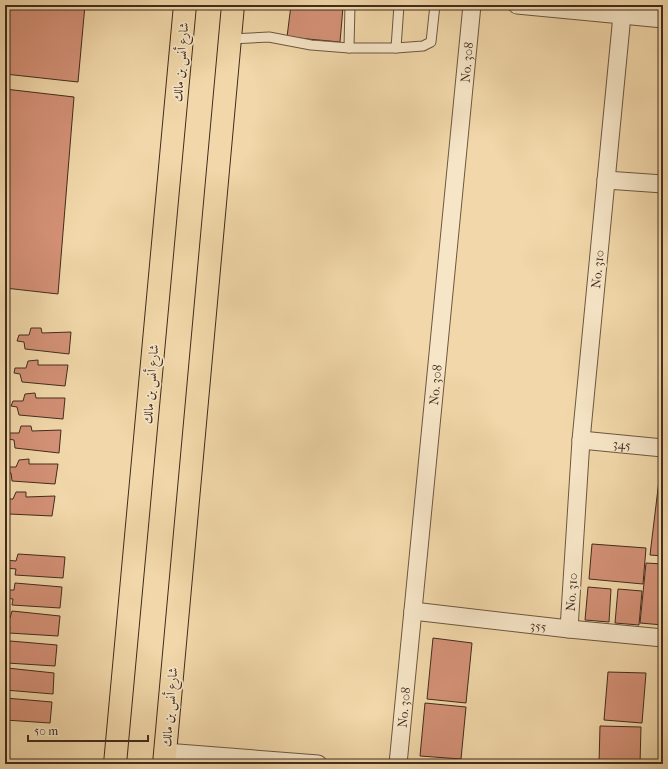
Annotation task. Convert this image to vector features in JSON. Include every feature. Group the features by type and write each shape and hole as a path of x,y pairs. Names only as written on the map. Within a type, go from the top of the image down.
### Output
{"main road":[{"name":"شارع أنس بن مالك","path":"115,764 185,5"},
{"name":"شارع أنس بن مالك","path":"164,758 233,5"}],"street":[{"name":"No. 308","path":"398,764 472,5"},
{"path":"517,5 663,19"},
{"name":"No. 310","path":"569,629 581,440 622,15"},
{"path":"606,180 663,184"},
{"name":"345","path":"581,440 663,448"},
{"name":"355","path":"413,611 663,638"},
{"path":"164,758 318,764"}],"lane":[{"path":"349,48 350,5"},
{"path":"396,48 399,5"},
{"path":"230,39 269,37 311,45 349,48 396,48 423,46 431,42 435,5"}],"building":[{"path":"5,5 85,5 78,82 5,74"},
{"path":"291,5 325,5 343,7 340,42 287,37"},
{"path":"596,5 638,5 637,10"},
{"path":"644,5 663,5 663,10 643,10"},
{"path":"5,89 74,97 58,294 5,288"},
{"path":"31,328 41,328 42,333 71,332 69,354 25,349 24,342 17,341 19,335 29,335"},
{"path":"38,360 38,365 68,365 65,386 22,382 20,374 14,373 15,368 26,368 28,361"},
{"path":"35,393 36,398 65,398 63,419 19,415 17,407 11,406 13,401 23,401 25,394"},
{"path":"21,426 31,426 32,431 61,430 59,453 15,448 14,440 8,439 9,433 19,433"},
{"path":"29,459 29,464 58,464 55,484 12,481 11,473 5,472 6,467 16,467 19,460"},
{"path":"660,472 663,472 663,556 650,555"},
{"path":"16,492 26,492 26,497 55,496 52,516 9,514 8,506 5,505 5,499 13,499"},
{"path":"592,544 646,548 643,584 589,579"},
{"path":"18,554 65,557 63,578 15,575 16,569 5,568 5,560 16,561"},
{"path":"646,563 663,564 663,625 640,623"},
{"path":"15,583 62,587 60,608 12,605 13,599 5,598 5,590 14,590"},
{"path":"588,587 611,589 609,622 585,620"},
{"path":"618,589 642,591 639,625 615,623"},
{"path":"12,611 60,616 58,636 9,633 10,627 5,627 5,618 10,618"},
{"path":"433,638 472,643 466,703 427,699"},
{"path":"10,641 57,645 55,666 7,663 8,657 5,656 5,648 8,648"},
{"path":"7,668 54,673 53,694 5,690 5,676"},
{"path":"608,672 646,673 642,723 604,720"},
{"path":"5,698 52,702 50,723 5,720"},
{"path":"425,703 466,707 461,759 420,756"},
{"path":"600,726 641,727 640,764 599,764"}]}
